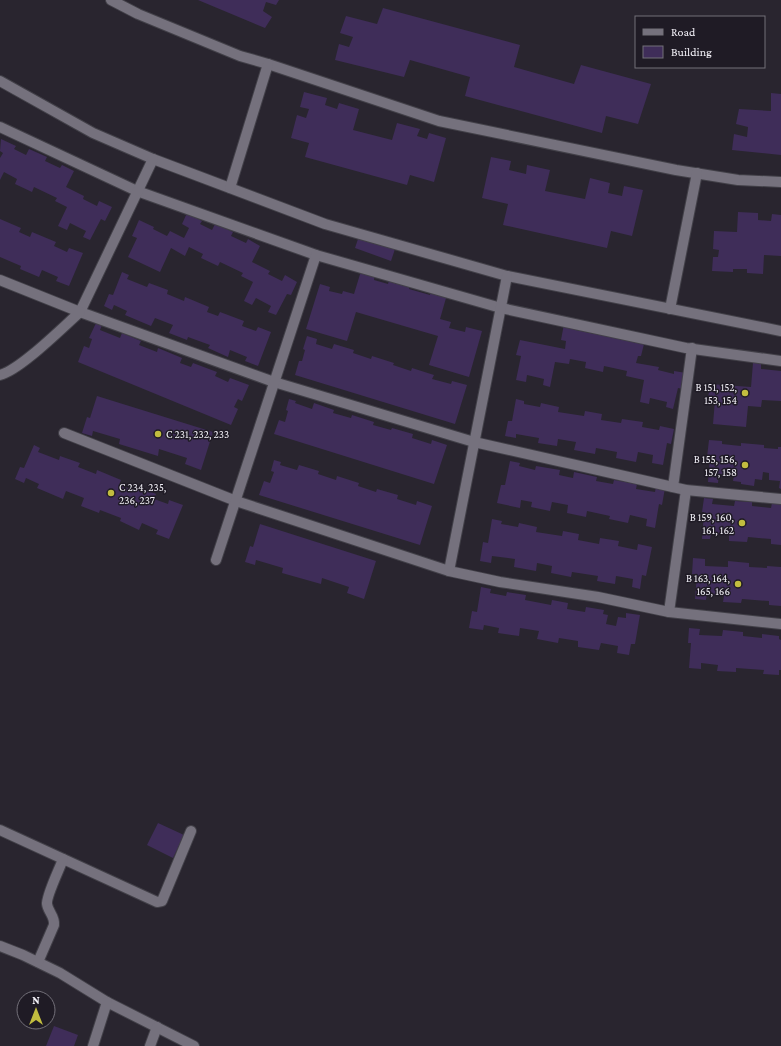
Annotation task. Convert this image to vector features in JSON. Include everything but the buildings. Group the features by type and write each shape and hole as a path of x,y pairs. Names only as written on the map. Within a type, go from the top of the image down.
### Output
{"street":[{"path":"112,0 138,14 240,56 439,120 697,173 738,180 781,182"},
{"path":"230,188 268,64"},
{"path":"0,81 93,133 153,159 325,224 507,276 781,331"},
{"path":"0,127 137,191 316,255 501,308 692,348 781,361"},
{"path":"0,375 5,374 28,358 80,312 153,159"},
{"path":"670,309 697,173"},
{"path":"216,560 316,255"},
{"path":"449,571 507,276"},
{"path":"0,280 80,312 274,382 474,442 686,490 781,499"},
{"path":"673,487 692,348"},
{"path":"64,433 236,501 449,571 500,582 598,597 669,612 781,624"},
{"path":"669,612 686,490"},
{"path":"0,830 157,902 162,901 191,831"},
{"path":"38,962 54,925 55,920 47,905 47,901 63,859"},
{"path":"0,946 23,955 60,973 108,1002 194,1046"},
{"path":"93,1046 108,1002"},
{"path":"150,1046 157,1027"}],"place":[{"name":"B 151, 152, 153, 154","path":"745,393"},
{"name":"C 231, 232, 233","path":"158,434"},
{"name":"B 155, 156, 157, 158","path":"745,465"},
{"name":"C 234, 235, 236, 237","path":"111,493"},
{"name":"B 159, 160, 161, 162","path":"742,523"},
{"name":"B 163, 164, 165, 166","path":"738,584"}]}
